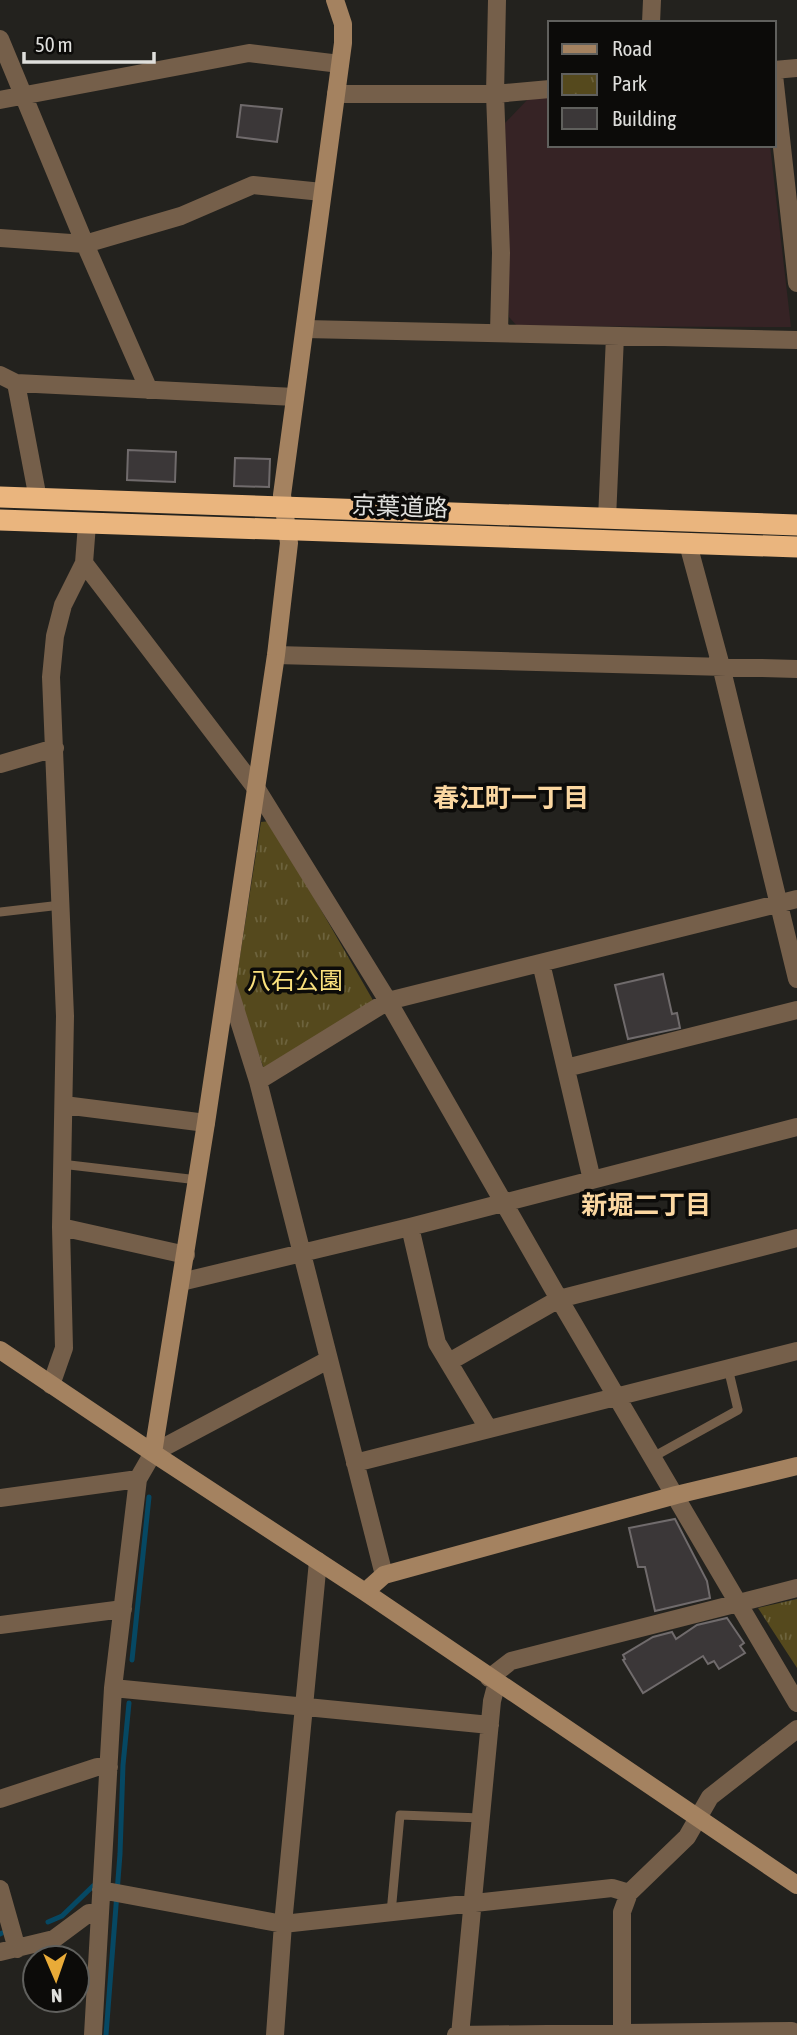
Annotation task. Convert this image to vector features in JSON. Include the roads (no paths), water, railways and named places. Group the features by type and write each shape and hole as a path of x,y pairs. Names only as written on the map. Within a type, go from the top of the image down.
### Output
{"highway":[{"name":"京葉道路","path":"0,497 688,544 797,547"},
{"name":"京葉道路","path":"0,520 87,524 285,518 607,519 797,525"}],"street":[{"path":"93,2035 113,1688 138,1479 153,1453 228,986 276,655 289,543 282,495 340,64 343,24 335,0"},
{"path":"497,0 495,94 501,253 499,332"},
{"path":"651,21 652,0"},
{"path":"0,39 149,390"},
{"path":"0,100 249,53 340,64"},
{"path":"776,73 797,68"},
{"path":"336,94 495,94 548,89"},
{"path":"776,91 797,283"},
{"path":"0,237 85,244 181,216 253,185 322,192"},
{"path":"305,329 797,341"},
{"path":"607,519 615,336"},
{"path":"38,499 8,379 149,390 295,397"},
{"path":"51,1385 64,1348 61,1164 65,1016 51,677 55,636 63,605 84,563 87,524"},
{"path":"688,544 721,666 797,979"},
{"path":"84,563 258,791 388,1001 503,1203 797,1703"},
{"path":"276,655 797,669"},
{"path":"0,764 55,748"},
{"path":"258,1081 388,1001 797,899"},
{"path":"541,963 592,1180"},
{"path":"228,986 258,1081 384,1575"},
{"path":"566,1068 797,1010"},
{"path":"64,1105 206,1123"},
{"path":"181,1282 410,1227 797,1126"},
{"path":"61,1227 186,1255"},
{"path":"410,1227 437,1343 488,1428"},
{"path":"449,1362 559,1299 797,1238"},
{"path":"0,1350 365,1592 797,1885"},
{"path":"355,1463 797,1351"},
{"path":"153,1453 328,1360"},
{"path":"365,1592 384,1575 676,1495 797,1466"},
{"path":"0,1498 138,1479"},
{"path":"275,2035 318,1561"},
{"path":"793,2030 459,2035 474,1904 493,1680 511,1661 797,1588"},
{"path":"0,1625 123,1609"},
{"path":"113,1688 490,1725"},
{"path":"622,2034 622,1912 629,1893 687,1837 710,1797 797,1729"},
{"path":"0,1799 97,1767 109,1767"},
{"path":"101,1890 283,1924 612,1888 629,1893"},
{"path":"0,1889 8,1950 54,1939 89,1913 100,1913"}],"lane":[{"path":"0,912 61,905"},
{"path":"61,1164 198,1180"},
{"path":"653,1458 738,1410 728,1368"},
{"path":"391,1913 400,1815 481,1818"}],"waterway":[{"path":"132,1660 149,1497"},
{"path":"106,2035 129,1703"},
{"path":"48,1922 62,1916 93,1886"}],"district":[{"name":"春江町一丁目","path":"511,798"},
{"name":"新堀二丁目","path":"646,1205"}],"park label":[{"name":"八石公園","path":"295,981"}]}
